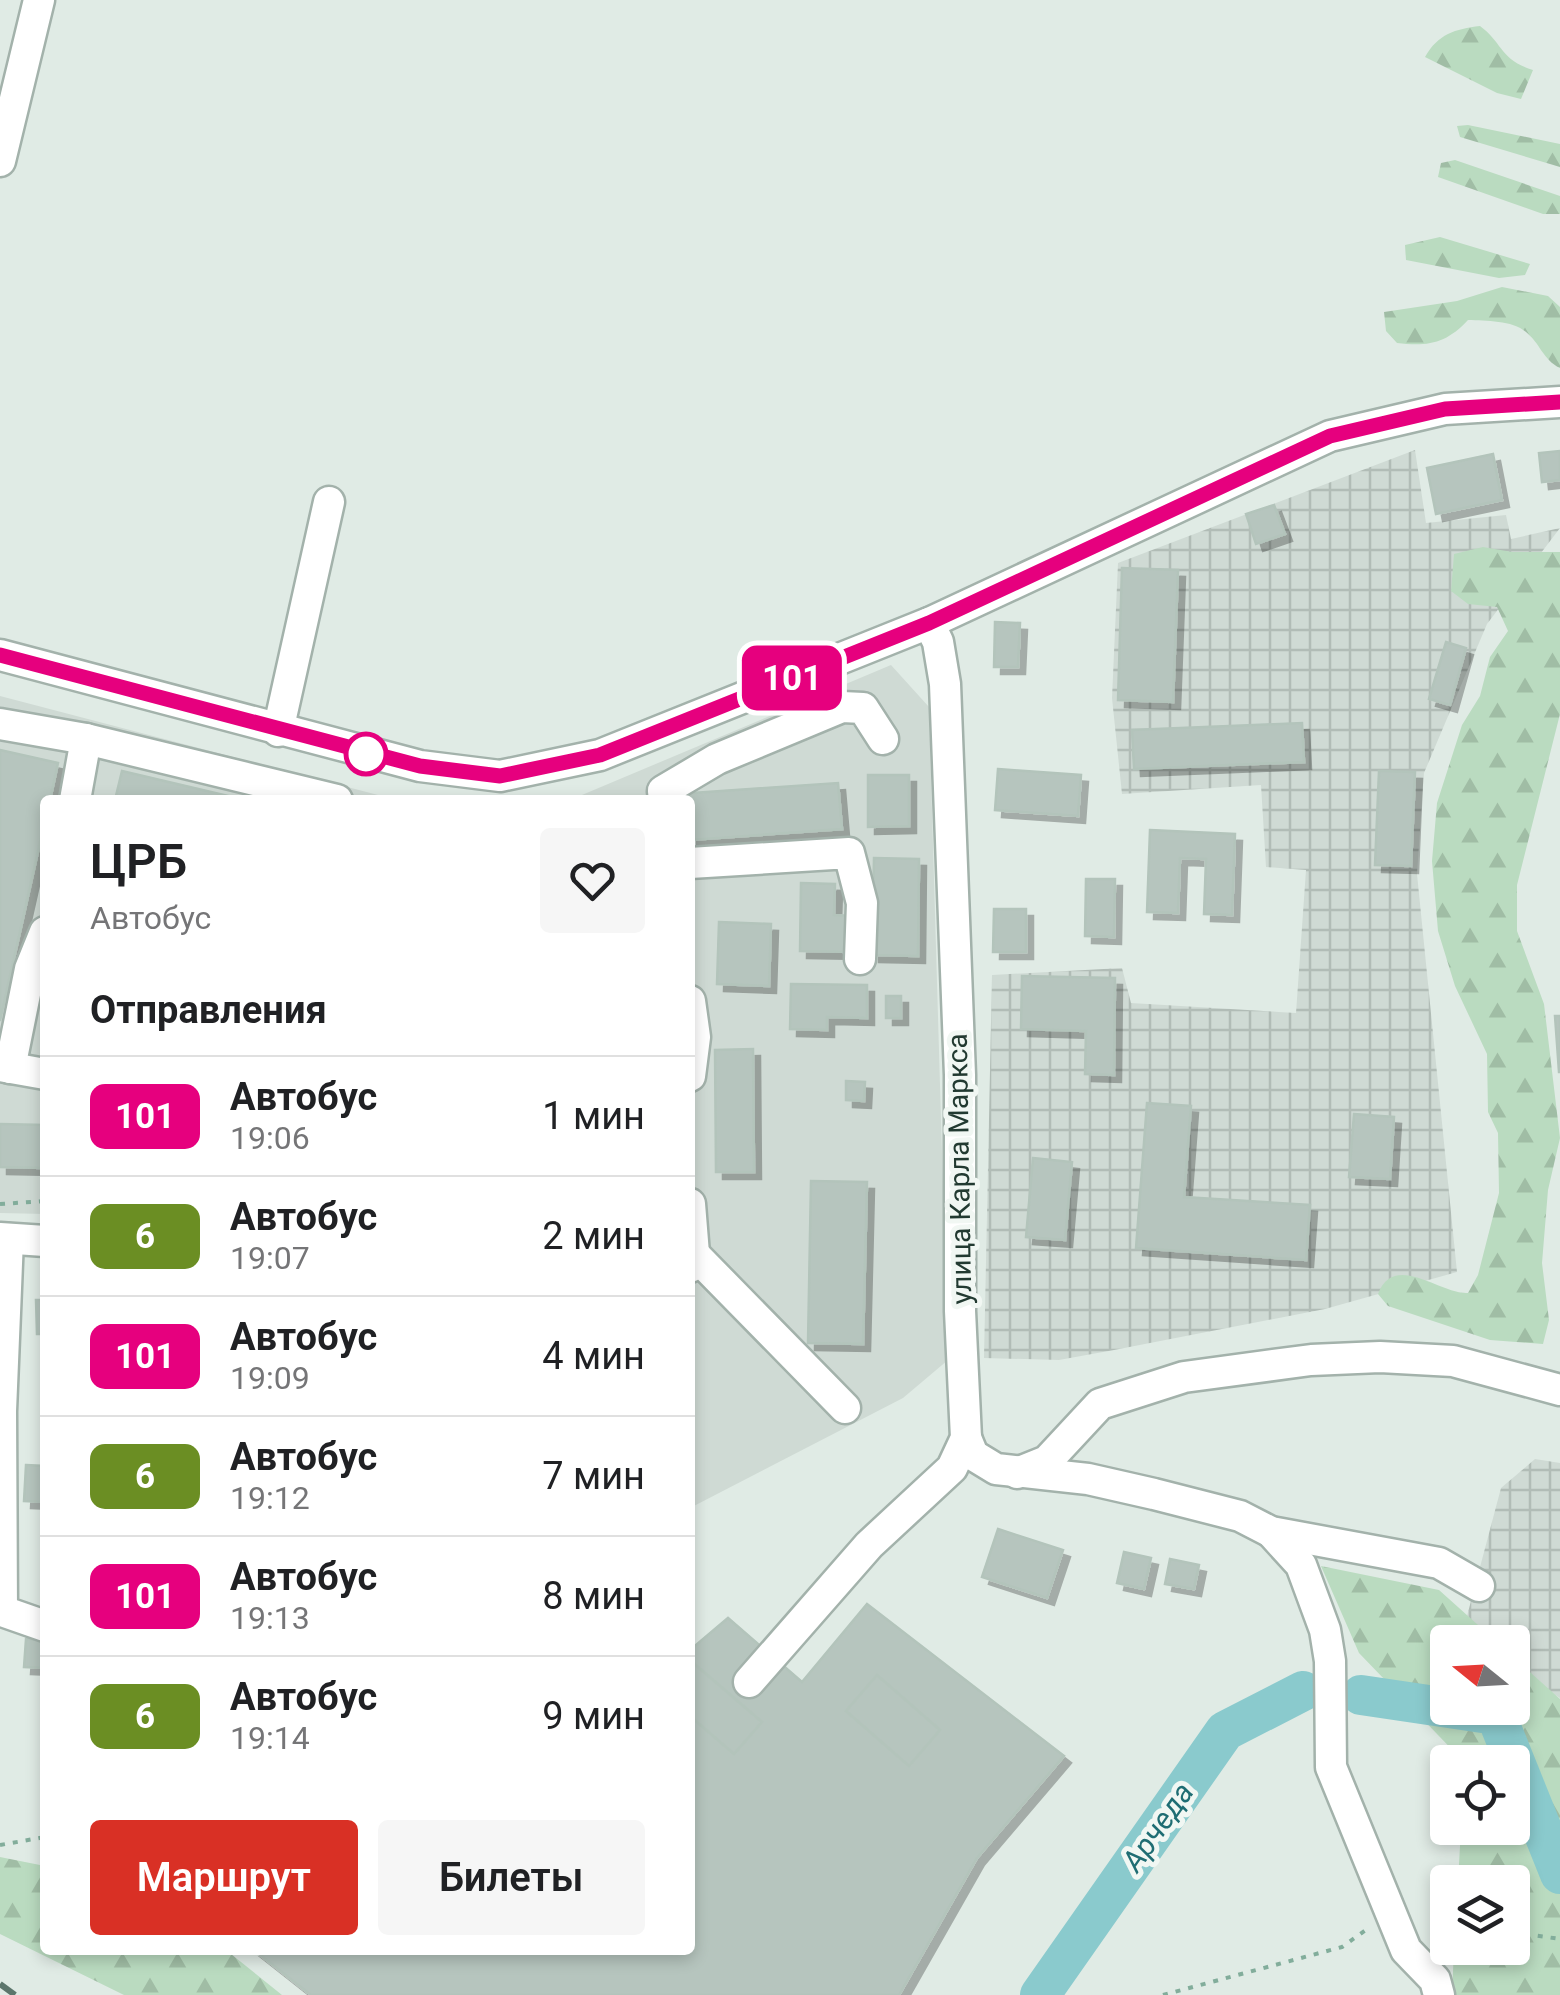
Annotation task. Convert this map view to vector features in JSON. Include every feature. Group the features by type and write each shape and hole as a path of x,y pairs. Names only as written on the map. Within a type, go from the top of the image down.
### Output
{"street":[{"path":"0,160 39,0"},
{"path":"0,655 502,788 600,755 929,623 1330,436 1445,409 1560,402"},
{"path":"278,731 329,502"},
{"name":"улица Карла Маркса","path":"929,623 938,642 945,684 960,1074 960,1311 966,1438"},
{"path":"664,795 718,759 842,708 863,708 883,739"},
{"path":"0,724 86,738 316,795"},
{"path":"76,795 86,738"},
{"path":"695,863 849,853 862,903 860,958"},
{"path":"40,945 5,1067 40,1073"},
{"path":"40,1240 4,1238 0,1411 2,1611 40,1624"},
{"path":"695,1264 845,1408"},
{"path":"1016,1474 1047,1461 1100,1404 1184,1377 1380,1356 1453,1361 1560,1390"},
{"path":"966,1438 973,1454 1016,1474 1088,1479 1154,1494 1240,1516 1271,1532 1438,1564 1479,1586"},
{"path":"748,1682 869,1545 952,1468 966,1438"},
{"path":"1271,1532 1309,1580 1330,1661 1331,1767 1406,1950 1435,1980 1438,1995"}],"path":[{"path":"0,1204 40,1201"},
{"path":"0,1845 40,1838"},
{"path":"1162,1995 1342,1946 1390,1912"},
{"path":"1530,1935 1560,1939"}],"shaded area":[{"path":"1415,450 1426,523 1506,515 1511,539 1560,528 1487,624 1424,773 1417,874 1457,1272 1325,1309 1059,1360 984,1358 992,975 1122,968 1131,1003 1296,1013 1306,870 1266,867 1261,785 1122,794 1112,698 1118,563"},
{"path":"891,665 929,707 948,1360 903,1398 695,1505 695,795 582,795"},
{"path":"0,696 378,795 40,795 40,1214 0,1213"},
{"path":"1535,1459 1560,1463 1560,1698 1530,1678 1530,1625 1465,1625 1501,1488"}],"green space":[{"path":"1480,26 1508,56 1533,70 1521,99 1497,93 1425,57 1448,34"},
{"path":"1457,126 1560,144 1560,167 1460,137"},
{"path":"1455,160 1560,196 1560,214 1543,214 1438,177 1441,163"},
{"path":"1440,237 1530,264 1525,275 1499,278 1406,260 1405,245"},
{"path":"1502,287 1548,296 1560,307 1560,368 1549,361 1526,332 1506,323 1468,320 1436,342 1418,344 1397,343 1386,331 1384,312 1457,301"},
{"path":"1483,547 1512,552 1560,552 1560,714 1517,885 1517,931 1544,1004 1560,1138 1548,1190 1542,1263 1549,1320 1543,1344 1490,1340 1388,1306 1378,1294 1385,1282 1406,1275 1468,1293 1478,1275 1499,1193 1498,1133 1488,1112 1487,1054 1455,986 1438,931 1432,861 1437,803 1462,725 1480,696 1490,657 1508,631 1497,607 1468,604 1451,591 1454,554"},
{"path":"1321,1566 1439,1590 1478,1625 1430,1625 1430,1725 1530,1725 1530,1672 1560,1699 1560,1995 1452,1995 1453,1965 1530,1965 1530,1865 1459,1865 1460,1845 1530,1845 1530,1745 1448,1745 1359,1653"},
{"path":"0,1857 40,1865 40,1954 0,1934"},
{"path":"43,1955 232,1955 282,1995 124,1995"}],"building":[{"path":"1560,451 1560,480 1542,482 1539,453"},
{"path":"1493,454 1502,500 1436,514 1427,468"},
{"path":"1274,505 1285,534 1256,544 1246,514"},
{"path":"1122,568 1178,570 1173,702 1118,700"},
{"path":"995,622 1020,623 1018,667 994,667"},
{"path":"1446,642 1466,648 1450,705 1429,699"},
{"path":"1302,723 1304,762 1134,769 1132,730"},
{"path":"0,750 58,763 51,795 40,795 40,842 0,1021"},
{"path":"998,769 1081,775 1078,816 995,810"},
{"path":"122,771 224,795 116,795"},
{"path":"1379,771 1415,772 1411,866 1375,865"},
{"path":"868,775 909,775 909,826 868,827"},
{"path":"838,783 842,829 695,840 695,795 679,794"},
{"path":"1150,830 1235,834 1232,915 1204,914 1206,859 1180,858 1178,913 1147,912"},
{"path":"874,858 919,859 918,956 872,955"},
{"path":"1086,879 1115,879 1114,937 1085,936"},
{"path":"801,883 835,884 834,915 854,916 853,952 800,951"},
{"path":"994,909 1026,909 1026,952 993,952"},
{"path":"719,922 771,924 769,986 717,984"},
{"path":"1022,976 1115,978 1114,1075 1085,1074 1086,1031 1021,1029"},
{"path":"791,984 867,985 867,1018 827,1017 827,1030 790,1029"},
{"path":"886,996 901,996 901,1018 886,1018"},
{"path":"1555,1016 1560,1016 1560,1072 1559,1072"},
{"path":"753,1049 754,1172 716,1172 715,1050"},
{"path":"846,1081 865,1082 864,1101 846,1100"},
{"path":"1147,1103 1191,1106 1184,1197 1310,1205 1306,1260 1136,1248"},
{"path":"1354,1114 1394,1117 1390,1179 1349,1177"},
{"path":"0,1124 40,1125 40,1168 0,1167"},
{"path":"1033,1158 1072,1162 1065,1240 1026,1237"},
{"path":"811,1181 867,1182 863,1344 808,1343"},
{"path":"36,1300 40,1300 40,1334"},
{"path":"26,1465 40,1466 40,1502 24,1501"},
{"path":"998,1529 1063,1550 1047,1598 982,1577"},
{"path":"1124,1552 1151,1558 1144,1589 1117,1583"},
{"path":"1170,1559 1199,1565 1194,1589 1165,1584"},
{"path":"867,1604 1064,1756 977,1858 899,1995 311,1995 260,1955 695,1955 695,1646 728,1618 802,1682"},
{"path":"26,1639 40,1640 40,1668 24,1667"},
{"path":"695,1664 762,1722 734,1754 695,1720"},
{"path":"877,1675 940,1730 909,1766 846,1711"}],"waterway":[{"name":"Арчеда","path":"1040,1995 1225,1731 1303,1691"},
{"name":"Арчеда","path":"1361,1695 1496,1715 1560,1874"}],"railway":[{"path":"0,1984 15,1995"}],"bus line":[{"name":"101","path":"0,655 420,766 500,776 544,770 600,755 929,623 1330,436 1445,409 1560,402"}]}
